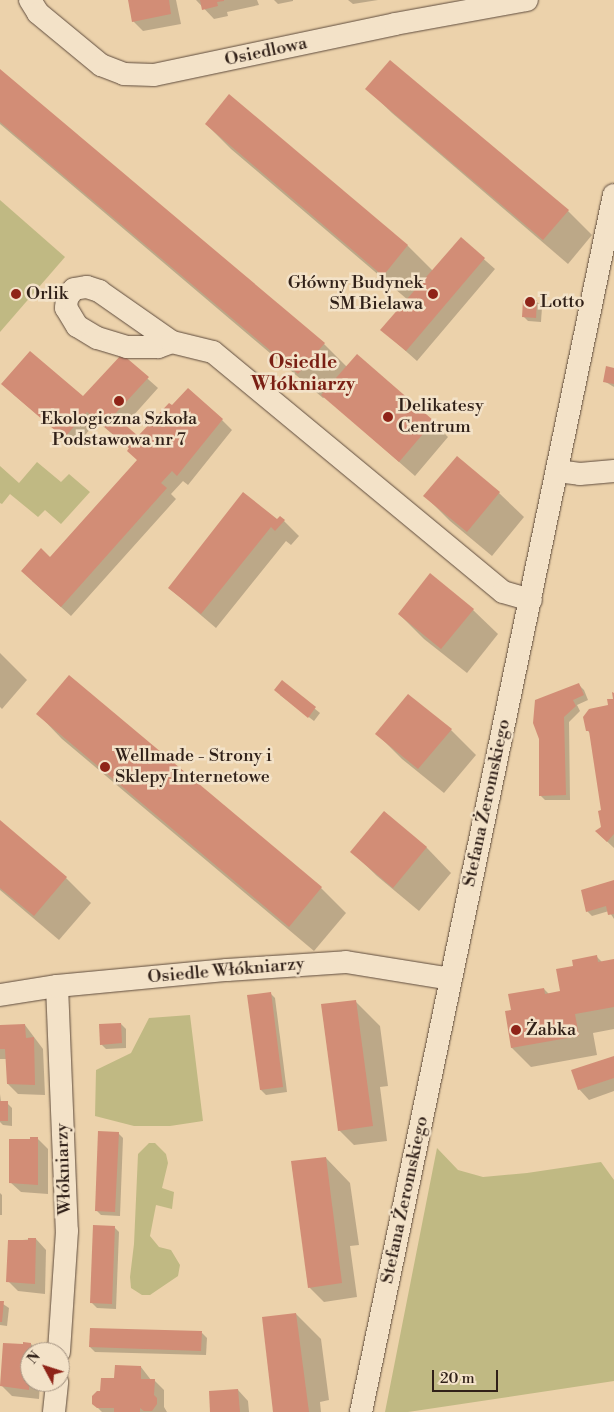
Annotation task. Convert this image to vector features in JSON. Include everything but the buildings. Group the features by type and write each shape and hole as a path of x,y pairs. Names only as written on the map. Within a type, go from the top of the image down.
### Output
{"street":[{"name":"Osiedlowa","path":"30,0 38,13 101,65 124,74 154,75 395,24 527,0"},
{"name":"Stefana Żeromskiego","path":"361,1412 614,195"},
{"path":"172,342 213,352 284,409 407,516 503,592 531,600"},
{"path":"558,471 580,474 614,472"},
{"name":"Osiedle Włókniarzy","path":"0,995 58,986 227,970 346,962 451,979"},
{"name":"Włókniarzy","path":"58,986 67,1231 60,1342"},
{"path":"54,1412 56,1392"}],"shaded area":[{"name":"Orlik","path":"0,200 65,257 0,332"},
{"path":"37,462 61,482 69,474 90,492 61,524 45,510 38,517 10,494 2,504 0,503 0,466 19,483"},
{"path":"190,1015 203,1121 170,1126 134,1126 95,1116 96,1070 131,1053 149,1018"},
{"path":"149,1143 155,1143 166,1154 168,1163 162,1188 174,1192 172,1209 156,1205 150,1236 159,1247 171,1250 180,1265 178,1276 150,1295 142,1295 131,1288 130,1277 134,1244 138,1154"},
{"path":"437,1148 458,1170 483,1177 527,1173 601,1162 614,1180 614,1381 408,1412 385,1412"}],"place":[{"name":"Orlik","path":"16,294"},
{"name":"Główny Budynek SM Bielawa","path":"433,294"},
{"name":"Lotto","path":"530,302"},
{"name":"Ekologiczna Szkoła Podstawowa nr 7","path":"119,401"},
{"name":"Delikatesy Centrum","path":"388,417"},
{"name":"Wellmade - Strony i Sklepy Internetowe","path":"105,767"},
{"name":"Żabka","path":"516,1030"}],"district":[{"name":"Osiedle Włókniarzy","path":"303,374"}]}
